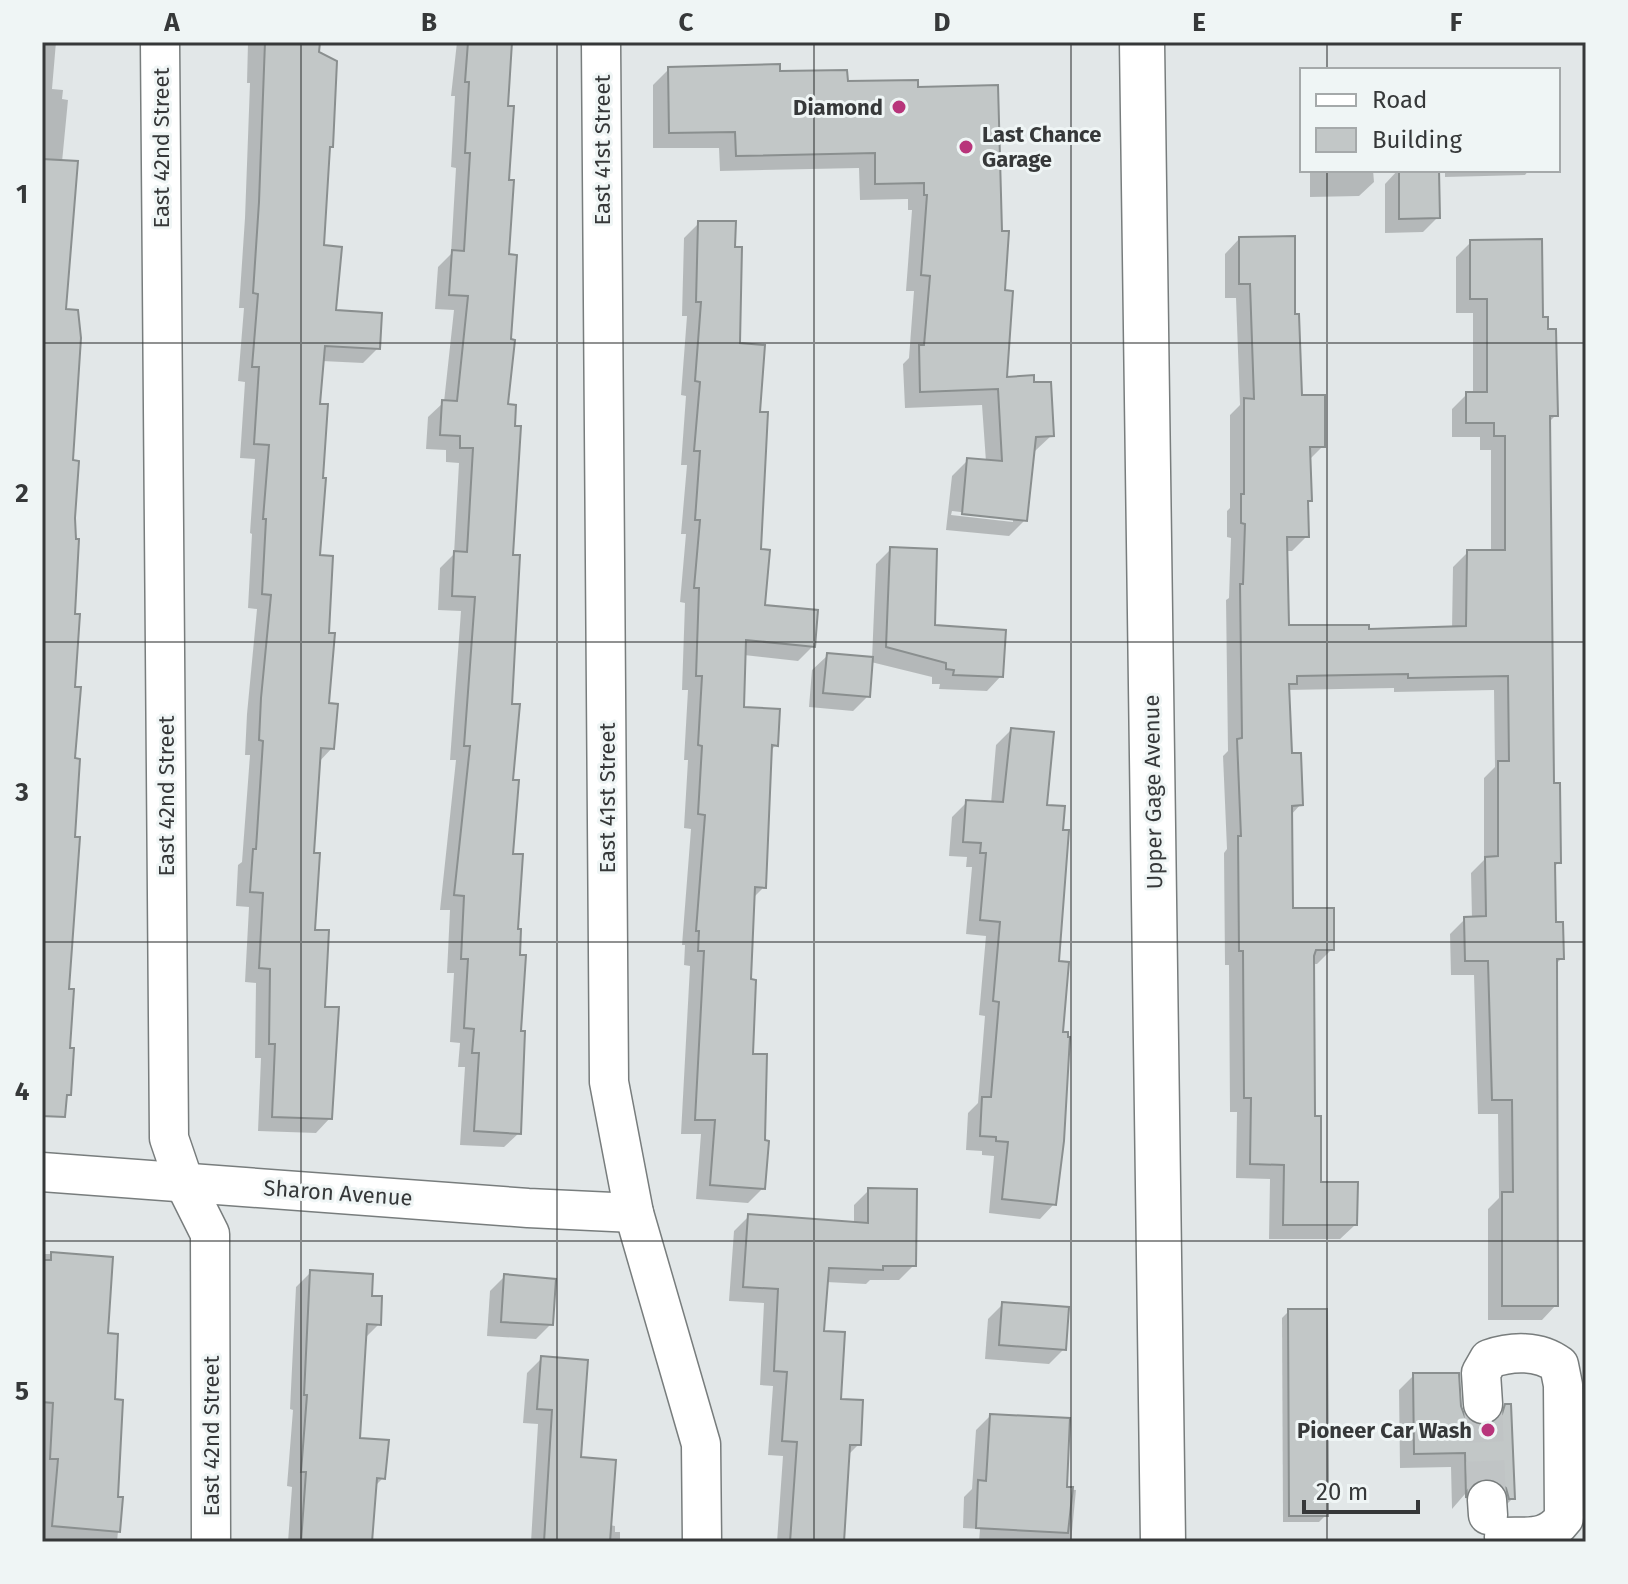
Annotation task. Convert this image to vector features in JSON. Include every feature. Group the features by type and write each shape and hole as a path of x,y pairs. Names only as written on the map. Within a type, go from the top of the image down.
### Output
{"main road":[{"name":"Upper Gage Avenue","path":"1142,42 1163,1542"}],"street":[{"name":"East 42nd Street","path":"160,42 169,1138 184,1182 210,1234 211,1542"},
{"name":"East 41st Street","path":"601,42 609,1082 634,1213 701,1444 702,1542"},
{"name":"Sharon Avenue","path":"42,1172 634,1213"},
{"path":"1483,1404 1481,1373 1489,1359 1505,1354 1546,1355 1559,1365 1563,1385 1564,1518 1555,1530 1542,1536 1493,1517"}],"building":[{"path":"265,42 320,42 319,52 337,61 324,245 342,247 336,310 382,313 380,349 325,346 320,404 328,404 320,555 333,556 329,633 335,633 329,703 338,704 334,749 321,748 314,853 320,853 315,930 329,930 325,1007 339,1007 332,1119 272,1117 275,1044 269,1044 270,969 259,968 263,893 250,892 253,849 256,849 263,741 259,740 261,698 271,595 262,594 266,519 263,519 269,445 254,444 259,367 252,367 258,294 253,293"},
{"path":"468,42 512,42 508,106 514,106 509,180 514,180 509,254 517,255 511,339 515,340 508,404 516,405 515,426 521,426 513,555 520,555 512,704 520,704 513,780 519,780 513,854 523,854 518,929 521,929 520,955 526,955 521,1031 525,1031 521,1134 474,1131 479,1053 472,1053 474,1029 464,1028 468,959 461,959 464,896 454,895 470,746 464,746 475,597 452,596 454,551 467,552 473,448 460,448 460,436 440,435 442,400 457,401 468,296 449,295 452,250 464,251 470,153 465,153"},
{"path":"780,64 780,71 847,70 848,81 918,80 918,87 998,85 1002,231 1009,231 1005,290 1013,291 1007,377 1034,375 1034,382 1051,382 1054,436 1036,437 1027,521 962,514 967,458 1002,461 998,389 920,392 919,345 924,345 930,276 921,275 927,195 924,195 924,183 875,184 875,153 736,156 735,132 669,133 668,67"},
{"path":"42,159 78,161 66,309 78,310 81,338 73,460 79,461 75,518 76,539 79,539 75,614 80,614 75,687 81,687 75,758 80,759 75,837 80,837 69,989 74,989 70,1048 74,1048 71,1095 67,1095 65,1117 42,1116"},
{"path":"1399,172 1439,172 1440,218 1399,219"},
{"path":"698,221 736,221 735,247 742,247 740,343 765,345 760,412 768,412 761,549 770,550 765,605 818,610 815,647 746,640 744,707 780,709 778,746 772,745 766,888 755,887 751,979 756,980 753,1054 767,1054 765,1140 769,1141 765,1189 710,1185 715,1120 695,1120 704,951 698,951 699,931 696,931 705,815 698,814 702,676 696,676 699,588 694,588 700,520 695,520 700,451 694,451 700,382 695,381 701,302 696,302"},
{"path":"1295,236 1295,314 1299,314 1302,395 1325,395 1325,447 1310,447 1312,501 1308,501 1309,537 1287,537 1289,625 1369,625 1369,629 1466,626 1467,550 1505,550 1505,436 1494,436 1494,423 1466,423 1466,392 1487,392 1487,299 1470,299 1470,240 1542,239 1543,317 1548,317 1548,329 1556,329 1558,416 1550,416 1554,783 1560,783 1561,863 1555,863 1556,922 1563,922 1564,959 1557,959 1558,1306 1502,1306 1502,1192 1513,1192 1512,1100 1492,1100 1488,961 1465,961 1464,917 1486,916 1485,857 1498,856 1498,761 1509,761 1508,676 1297,676 1297,684 1289,684 1292,753 1301,753 1303,805 1292,806 1293,908 1334,908 1334,950 1316,950 1314,956 1315,1116 1321,1116 1321,1182 1358,1182 1357,1225 1283,1225 1284,1165 1250,1164 1251,1098 1244,1098 1243,951 1239,951 1238,836 1241,836 1237,739 1242,738 1240,584 1243,584 1245,524 1241,523 1244,398 1254,399 1250,284 1239,284 1239,237"},
{"path":"890,547 937,549 935,625 1006,630 1003,677 953,675 954,670 946,669 946,663 886,647"},
{"path":"827,653 873,657 870,697 823,693"},
{"path":"1011,728 1054,732 1047,805 1065,806 1063,830 1069,830 1059,961 1069,962 1063,1032 1068,1032 1070,1037 1064,1141 1056,1205 1002,1199 1008,1142 980,1136 982,1097 991,1097 999,1002 993,1001 1000,922 980,920 986,853 980,853 981,843 963,842 966,800 1003,802"},
{"path":"868,1188 917,1189 916,1266 883,1266 883,1270 829,1268 824,1331 845,1332 841,1399 863,1400 861,1445 850,1445 844,1542 790,1542 797,1442 782,1441 787,1372 774,1371 778,1289 743,1287 748,1214 868,1223"},
{"path":"51,1252 113,1257 108,1333 118,1334 115,1399 123,1400 118,1497 123,1497 120,1532 52,1526 58,1459 50,1459 53,1403 42,1402 42,1260 51,1260"},
{"path":"310,1270 373,1274 372,1296 382,1296 381,1325 367,1324 360,1438 389,1440 385,1479 377,1478 372,1542 301,1542 306,1472 301,1472 307,1395 304,1395"},
{"path":"504,1274 556,1279 553,1325 501,1322"},
{"path":"1002,1302 1069,1307 1066,1350 999,1345"},
{"path":"1288,1309 1327,1309 1328,1516 1289,1516"},
{"path":"541,1356 588,1360 581,1457 616,1460 610,1542 544,1542 552,1410 537,1409"},
{"path":"1413,1373 1459,1373 1461,1406 1465,1417 1474,1424 1484,1426 1494,1423 1502,1414 1505,1404 1511,1404 1515,1499 1509,1499 1506,1488 1497,1481 1486,1478 1474,1482 1466,1498 1465,1453 1414,1454"},
{"path":"990,1414 1070,1418 1067,1487 1073,1487 1068,1533 976,1528 978,1480 986,1481"}],"tunnel":[{"path":"1483,1404 1487,1500"}],"place":[{"name":"Diamond","path":"899,107"},
{"name":"Last Chance Garage","path":"966,147"},
{"name":"Pioneer Car Wash","path":"1488,1430"}]}
